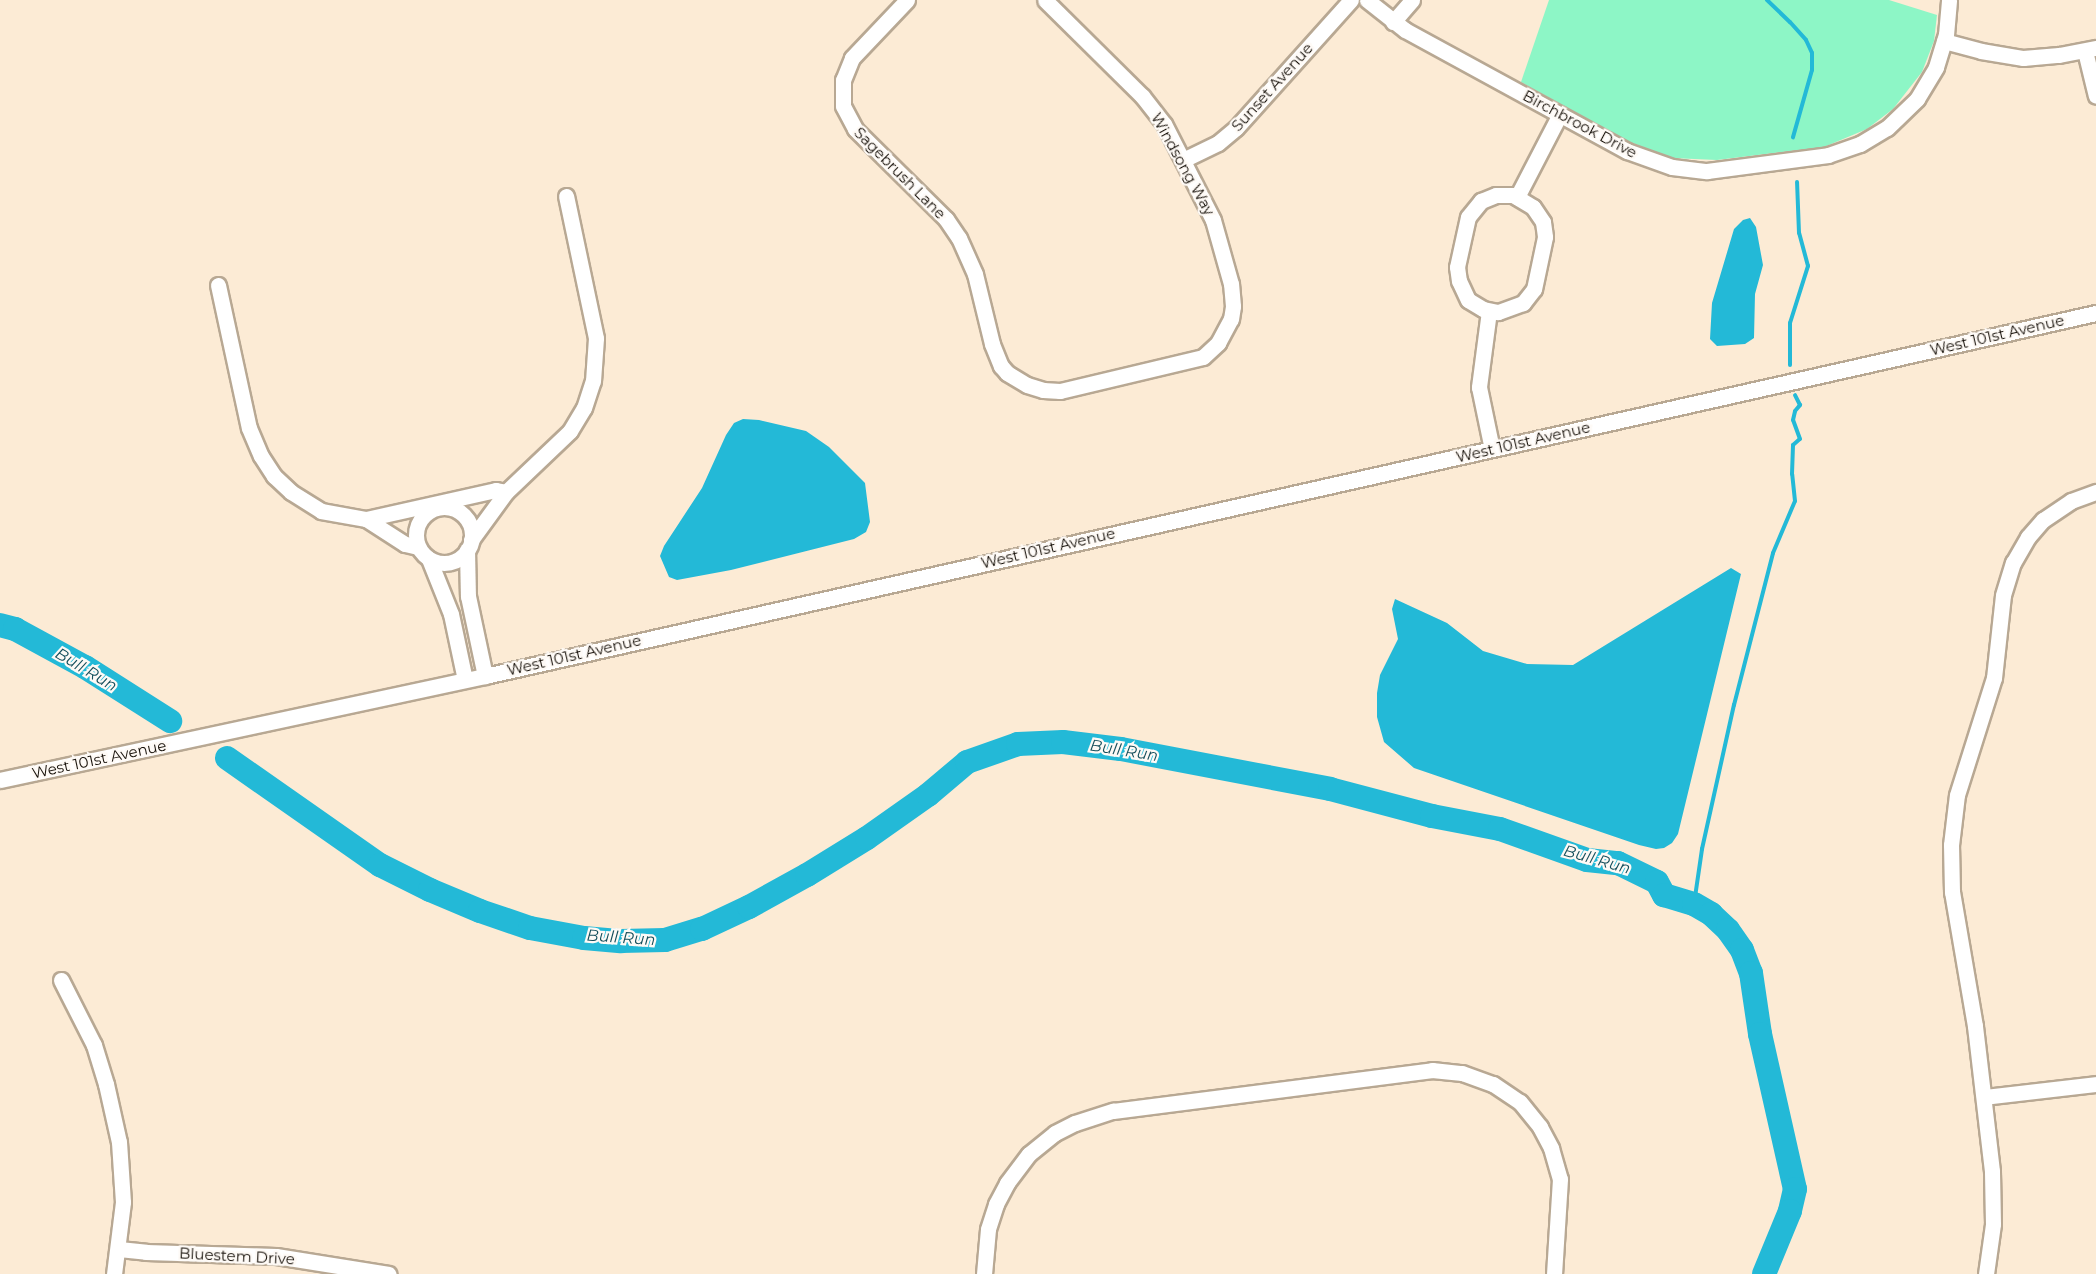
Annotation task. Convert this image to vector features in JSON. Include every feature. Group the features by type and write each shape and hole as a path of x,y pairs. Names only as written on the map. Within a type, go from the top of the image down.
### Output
{"street":[{"name":"Sagebrush Lane","path":"907,0 852,58 843,80 843,106 855,129 946,219 959,238 975,274 996,355 1006,373 1027,385 1043,390 1060,391 1194,360 1211,351 1225,332"},
{"name":"Windsong Way","path":"1045,0 1148,103 1164,124 1213,220 1231,284 1233,306 1225,332"},
{"name":"Sunset Avenue","path":"1183,160 1218,143 1236,128 1351,0"},
{"name":"Birchbrook Drive","path":"1367,0 1393,22 1627,151 1672,167 1724,171 1815,158 1860,144 1900,117 1917,99 1930,77 1944,41 1949,0"},
{"path":"1393,22 1412,0"},
{"path":"1944,41 1981,51 2023,57 2090,49 2096,96"},
{"path":"1517,197 1560,114"},
{"path":"1496,195 1517,197 1533,207 1543,222 1545,237 1537,282 1529,296 1515,308 1489,311 1468,300 1459,280 1457,267 1465,225 1481,201 1496,195"},
{"path":"429,559 450,562 469,545 506,492 570,430 584,408 593,381 596,338 566,196"},
{"path":"218,285 249,428 261,456 274,476 302,500 332,514 366,519 435,506 496,490 506,492"},
{"path":"1489,311 1479,387 1492,449"},
{"name":"West 101st Avenue","path":"0,780 485,676 2096,313"},
{"path":"1986,1274 1994,1197 1972,1005 1952,892 1951,854 1957,795 1994,678 2003,595 2013,563 2028,537 2043,520 2071,501 2096,492"},
{"path":"465,680 451,614 429,559 418,547 416,535 419,523 435,506 449,508 460,513 468,522 468,596 485,676"},
{"path":"366,519 405,544 418,547"},
{"path":"61,981 94,1045 111,1103 119,1142 123,1183 120,1249 114,1274"},
{"path":"984,1274 990,1223 1007,1183 1029,1154 1055,1133 1075,1122 1113,1112 1432,1070 1462,1073 1493,1084 1520,1102 1540,1127 1551,1148 1560,1179 1554,1274"},
{"path":"1984,1097 2096,1084"},
{"name":"Bluestem Drive","path":"120,1249 146,1252 276,1256 388,1274"}],"green space":[{"path":"1549,0 1889,0 1937,15 1934,41 1922,72 1893,109 1867,129 1824,147 1717,160 1671,158 1625,140 1521,82"}],"water":[{"path":"1750,218 1756,227 1763,265 1755,294 1754,338 1745,344 1717,346 1710,339 1712,303 1734,229 1743,220"},
{"path":"743,419 759,420 806,431 829,447 865,483 870,522 866,532 854,539 731,570 677,580 669,577 660,556 664,546 702,488 726,435 734,423"},
{"path":"1731,568 1741,574 1678,834 1672,843 1664,848 1656,849 1639,845 1414,768 1384,742 1377,717 1377,693 1380,675 1398,639 1392,609 1395,599 1447,623 1483,651 1527,664 1573,665"}],"waterway":[{"path":"1767,0 1806,40 1812,53 1812,70 1793,137"},
{"path":"1790,365 1790,323 1808,266 1799,233 1797,182"},
{"path":"1694,904 1702,849 1734,705 1773,553 1795,501 1792,474 1793,445 1800,439 1793,420 1795,411 1800,405 1795,395"},
{"name":"Bull Run","path":"0,625 15,629 85,667 170,721"},
{"name":"Bull Run","path":"227,758 380,865 430,890 480,911 530,928 584,938 621,941 665,940 702,929 749,907 867,838 928,795 967,762 1018,744 1063,742 1121,749 1330,789 1432,816 1500,829 1587,860 1618,863 1657,882 1664,895 1694,904 1711,914 1728,930 1742,950 1751,973 1760,1034 1795,1189 1790,1211 1764,1274"}]}
